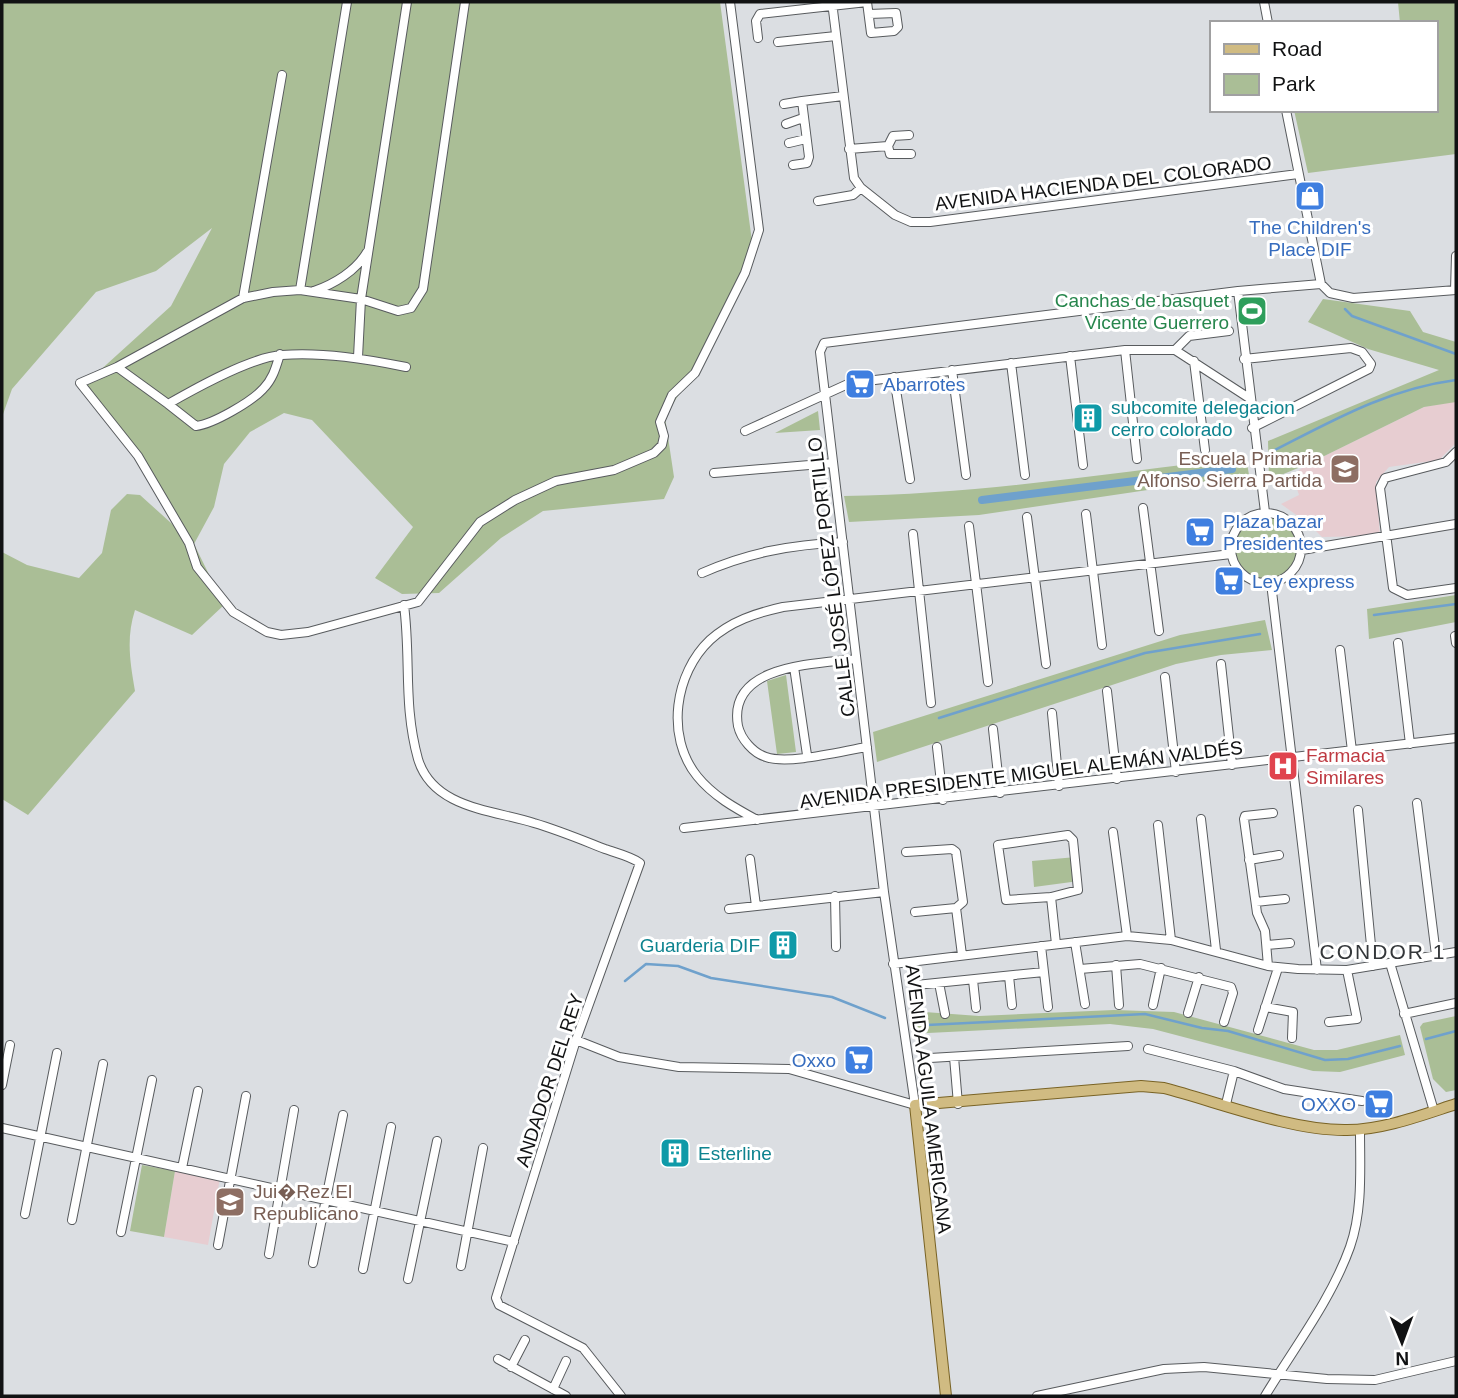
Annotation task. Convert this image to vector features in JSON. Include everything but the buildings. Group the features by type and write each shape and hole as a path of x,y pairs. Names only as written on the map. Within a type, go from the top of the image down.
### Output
{"main road":[{"path":"915,1105 958,1104 1141,1086 1164,1088 1304,1126 1360,1129 1456,1104"},
{"name":"AVENIDA AGUILA AMERICANA","path":"915,1105 946,1396"}],"street":[{"path":"300,290 347,2"},
{"path":"358,357 361,299 407,2"},
{"path":"465,2 423,289 411,308 398,311 361,299 300,290 273,292 243,299 117,367 80,383 138,456 189,543 197,567 233,612 267,632 281,635 308,632 418,602 480,522 515,500 556,481 614,470 654,453 662,445 664,436 660,422 672,395 695,373 745,274 759,230 730,2"},
{"path":"758,38 756,21 760,14 771,6 867,2 869,14"},
{"path":"1264,2 1268,21"},
{"path":"818,201 853,195 861,188 854,178 849,149 832,4"},
{"path":"778,42 836,36"},
{"path":"243,299 282,75"},
{"path":"785,104 843,96"},
{"path":"793,165 807,163 802,102"},
{"path":"1286,112 1321,284 1330,293 1353,298 1456,290 1456,256"},
{"path":"786,124 803,118"},
{"path":"909,135 892,136 888,146 890,154 911,154"},
{"path":"789,143 806,139"},
{"path":"849,149 888,146"},
{"name":"AVENIDA HACIENDA DEL COLORADO","path":"861,188 895,215 911,222 930,222 1298,174"},
{"path":"313,292 335,282 359,263 369,249"},
{"path":"1265,512 1252,428 1238,291 1321,284"},
{"name":"CALLE JOSÉ LÓPEZ PORTILLO","path":"874,807 820,352 824,343 1238,291"},
{"path":"1175,350 1189,335 1229,331"},
{"path":"1244,359 1351,348 1362,352 1371,364 1369,369 1252,428"},
{"path":"745,431 850,383 1125,350 1175,350 1249,398"},
{"path":"1125,350 1137,459"},
{"path":"117,367 196,425 209,424 262,390 275,372 280,355"},
{"path":"168,404 231,371 280,355 358,357 406,367"},
{"path":"1070,356 1083,465"},
{"path":"1194,361 1205,450"},
{"path":"1011,363 1025,475"},
{"path":"952,370 966,475"},
{"path":"894,377 910,479"},
{"path":"1456,452 1446,462 1385,478 1382,482 1390,581 1398,593 1407,595 1456,588"},
{"path":"714,473 833,463"},
{"path":"1143,508 1159,631"},
{"path":"1265,512 1284,517 1292,523 1298,531 1302,550 1295,568 1280,580 1271,583 1245,576 1234,562 1231,544 1239,525 1246,519 1265,512"},
{"path":"1086,514 1102,645"},
{"path":"1027,517 1046,664"},
{"path":"1302,550 1456,524"},
{"path":"969,526 988,682"},
{"path":"913,534 931,704"},
{"path":"702,573 732,559 767,550 843,542"},
{"path":"757,820 718,796 688,762 680,740 677,714 690,664 711,639 737,621 783,607 1231,554"},
{"path":"1271,583 1317,970"},
{"name":"ANDADOR DEL REY","path":"404,605 408,638 407,706 419,761 427,780 461,803 484,813 532,822 637,861 640,866 576,1040 496,1298 499,1305 583,1348 621,1396"},
{"path":"1455,636 1456,643"},
{"path":"1398,643 1410,744"},
{"path":"1340,650 1352,751"},
{"path":"856,659 794,667 758,679 744,691 737,709 738,729 749,746 766,757 785,759 867,747"},
{"path":"1221,664 1232,765"},
{"path":"794,667 807,755"},
{"path":"1165,677 1176,772"},
{"path":"1107,691 1117,779"},
{"path":"1052,713 1059,786"},
{"path":"993,729 1000,793"},
{"name":"AVENIDA PRESIDENTE MIGUEL ALEMÁN VALDÉS","path":"684,828 943,800 1456,738"},
{"path":"937,747 943,800"},
{"path":"1417,803 1436,955"},
{"name":"AVENIDA AGUILA AMERICANA","path":"874,807 893,964 915,1105"},
{"path":"1358,810 1373,966"},
{"path":"1268,966 1267,945 1249,860 1245,816 1273,813"},
{"path":"1201,819 1216,950"},
{"path":"1158,825 1171,940"},
{"path":"1114,832 1127,936"},
{"path":"1072,837 1079,887 1074,893 1051,897 1006,900 998,845 1072,837"},
{"path":"906,852 955,850 963,899 956,908 962,955"},
{"path":"1249,860 1279,855"},
{"path":"750,859 756,906"},
{"path":"729,909 884,892"},
{"path":"835,896 836,947"},
{"path":"1051,897 1056,944"},
{"path":"1256,902 1285,899"},
{"path":"915,912 956,908"},
{"path":"893,964 1127,936 1171,940 1278,968 1317,970 1347,970 1456,951"},
{"path":"1075,942 1084,1003"},
{"path":"1267,945 1290,943"},
{"path":"1041,946 1048,1007"},
{"path":"1390,963 1434,1111"},
{"path":"1080,969 1116,965 1161,968 1231,987 1233,993 1224,1021"},
{"path":"1116,965 1119,1005"},
{"path":"1153,1005 1161,968"},
{"path":"1258,1030 1278,968"},
{"path":"1329,1022 1357,1019 1347,970"},
{"path":"916,985 1044,972"},
{"path":"1009,976 1012,1005"},
{"path":"1188,1013 1199,977"},
{"path":"973,980 976,1008"},
{"path":"939,983 944,1014"},
{"path":"1404,1014 1456,1003"},
{"path":"1265,1007 1293,1012 1292,1038"},
{"path":"576,1040 619,1057 679,1067 789,1069 915,1105"},
{"path":"2,1085 10,1045"},
{"path":"930,1058 1128,1046"},
{"path":"1149,1049 1234,1071 1284,1089 1362,1101"},
{"path":"25,1214 57,1053"},
{"path":"954,1057 958,1104"},
{"path":"72,1220 103,1064"},
{"path":"1226,1104 1234,1071"},
{"path":"121,1232 152,1080"},
{"path":"182,1168 198,1091"},
{"path":"218,1245 246,1096"},
{"path":"269,1254 294,1110"},
{"path":"313,1263 343,1115"},
{"path":"363,1269 391,1127"},
{"path":"2,1128 514,1242"},
{"path":"1265,1396 1319,1308 1350,1246 1360,1190 1360,1129"},
{"path":"408,1279 437,1141"},
{"path":"461,1266 483,1148"},
{"path":"511,1367 525,1340"},
{"path":"498,1359 566,1396"},
{"path":"552,1389 566,1361"},
{"path":"1037,1396 1164,1369 1204,1367 1326,1379 1375,1380 1456,1361"}],"shaded area":[{"name":"Escuela Primaria Alfonso Sierra Partida","path":"1456,401 1456,443 1439,460 1389,467 1376,482 1380,536 1322,537 1281,504 1299,495 1294,480 1299,470 1308,464 1424,407"},
{"path":"175,1171 220,1178 208,1245 164,1237"}],"green space":[{"path":"2,2 720,2 753,249 692,373 665,417 674,477 664,499 543,511 501,538 439,593 402,594 375,578 413,527 312,420 284,413 250,432 224,464 214,507 194,544 224,605 192,635 135,610 130,660 135,691 28,815 2,799 2,552 27,565 79,578 102,553 111,510 127,494 140,495 191,541 85,384 171,306 212,228 156,271 96,292 12,389 2,417"},
{"path":"1398,2 1456,2 1456,154 1308,173 1294,112 1437,112 1437,21 1400,21"},
{"path":"1256,296 1259,325 1246,326 1244,297"},
{"path":"1323,299 1410,311 1423,332 1456,342 1456,402 1424,407 1308,464 1269,480 1268,441 1439,370 1368,349 1308,322"},
{"path":"818,411 820,430 775,433"},
{"path":"1246,457 1249,475 979,515 849,522 844,496 996,487"},
{"path":"1260,517 1272,517 1288,526 1295,536 1295,560 1288,570 1272,579 1260,579 1249,574 1240,565 1235,554 1235,542 1240,531 1249,522"},
{"path":"1456,595 1456,622 1369,639 1367,609"},
{"path":"1265,620 1272,650 1221,655 1176,664 877,762 873,732 1180,635"},
{"path":"786,675 796,752 777,754 767,681"},
{"path":"1076,857 1079,881 1034,887 1032,861"},
{"path":"1114,1010 1174,1012 1314,1050 1337,1050 1400,1035 1405,1055 1340,1072 1313,1071 1153,1029 1110,1024 928,1033 916,1031 911,1011 979,1016"},
{"path":"1456,1016 1456,1090 1446,1092 1433,1079 1420,1027 1423,1023"},
{"path":"142,1165 175,1171 164,1237 130,1231"}],"waterway":[{"path":"1345,309 1352,316 1456,354"},
{"path":"1271,452 1383,399 1431,384 1456,380"},
{"path":"982,500 1232,469"},
{"path":"1374,615 1456,604"},
{"path":"939,718 1145,653 1260,634"},
{"path":"625,981 646,964 678,966 711,978 832,997 885,1018"},
{"path":"927,1025 1145,1014 1202,1028 1228,1031 1325,1060 1348,1059 1400,1046"},
{"path":"1426,1039 1456,1031"}],"place":[{"name":"The Children's Place DIF","path":"1310,196"},
{"name":"Canchas de basquet Vicente Guerrero","path":"1252,311"},
{"name":"Abarrotes","path":"860,384"},
{"name":"subcomite delegacion cerro colorado","path":"1088,418"},
{"name":"Escuela Primaria Alfonso Sierra Partida","path":"1345,469"},
{"name":"Plaza bazar Presidentes","path":"1200,532"},
{"name":"Ley express","path":"1229,581"},
{"name":"Farmacia Similares","path":"1283,766"},
{"name":"Guarderia DIF","path":"783,945"},
{"name":"Oxxo","path":"859,1060"},
{"name":"OXXO","path":"1379,1104"},
{"name":"Esterline","path":"675,1153"},
{"name":"Jui�Rez El Republicano","path":"230,1202"}],"district":[{"name":"CONDOR 1","path":"1383,952"}]}
